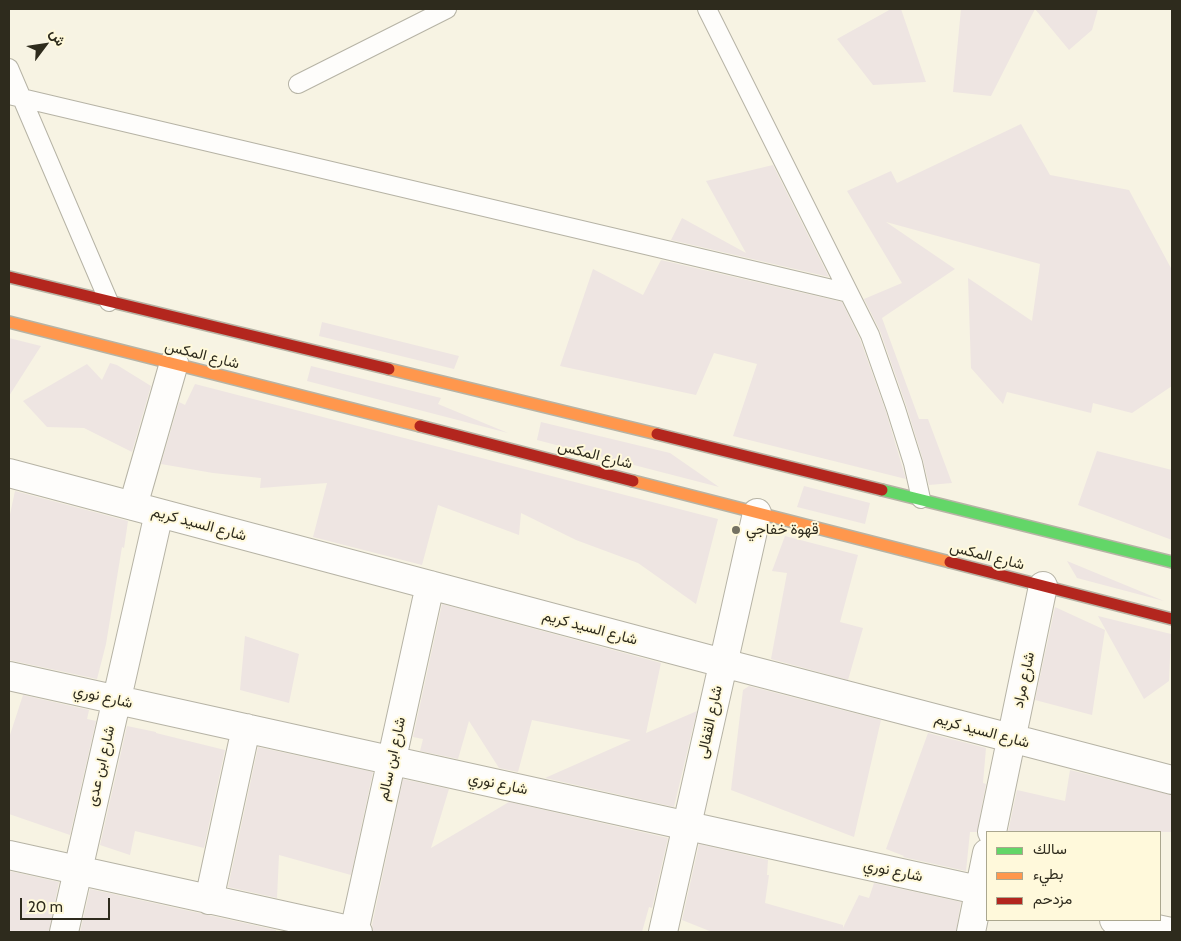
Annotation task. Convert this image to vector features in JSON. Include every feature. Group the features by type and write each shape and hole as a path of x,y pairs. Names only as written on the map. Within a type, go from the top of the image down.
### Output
{"main road":[{"name":"شارع المكس","path":"9,278 921,499 1172,562"},
{"name":"شارع المكس","path":"9,322 1172,619"}],"street":[{"name":"شارع ابن عدى","path":"64,932 116,700 146,509 174,363"},
{"name":"شارع السيد كريم","path":"9,473 1172,780"},
{"name":"شارع القفالى","path":"663,932 756,513"},
{"name":"شارع ابن سالم","path":"356,932 430,585"},
{"name":"شارع مراد","path":"992,831 1043,586"},
{"name":"شارع نوري","path":"9,676 983,891"},
{"path":"209,900 246,728"},
{"path":"9,855 356,932"},
{"path":"971,932 983,891 986,862"},
{"path":"1119,921 1171,932"}],"lane":[{"path":"298,84 448,9"},
{"path":"707,9 870,335 896,409 921,499"},
{"path":"9,68 16,97 109,302"},
{"path":"16,97 849,292"}],"building":[{"path":"891,9 901,9 926,82 873,85 837,39"},
{"path":"961,9 1035,9 991,96 953,92"},
{"path":"1035,9 1098,9 1092,30 1069,50"},
{"path":"1021,124 1050,175 1129,190 1172,270 1172,386 1132,413 1093,403 1091,413 1007,392 1003,404 971,368 968,278 1032,321 1040,264 886,222 955,269 882,318 919,419 928,419 952,483 929,485 906,405 880,331 864,299 902,283 847,191 891,171 897,183"},
{"path":"773,165 829,277 671,240 682,218 746,253 706,181"},
{"path":"661,260 842,302 860,339 886,412 906,479 733,436 757,364 714,353 696,395 560,366 593,269 643,295"},
{"path":"322,322 459,356 454,369 319,336"},
{"path":"9,338 41,346 9,396"},
{"path":"110,363 117,365 151,386 132,452 84,428 47,427 23,401 87,364 102,380"},
{"path":"311,366 441,398 438,404 508,433 307,381"},
{"path":"195,384 718,519 696,604 638,563 576,540 521,513 519,535 438,505 422,565 313,537 327,483 260,488 261,478 213,473 161,464 179,402 185,405"},
{"path":"541,422 670,453 719,487 537,440"},
{"path":"1097,451 1172,470 1172,540 1078,505"},
{"path":"804,486 870,503 865,524 797,507"},
{"path":"15,491 128,521 106,644 97,679 9,660 9,519"},
{"path":"785,536 858,555 840,622 863,628 848,680 771,659 787,573 772,571"},
{"path":"1067,561 1164,601 1077,578"},
{"path":"442,604 661,663 646,733 697,711 674,807 545,778 631,740 532,720 518,772 499,768 469,721 458,759 420,751 423,739 413,737"},
{"path":"1055,607 1105,630 1092,715 1035,700"},
{"path":"1098,616 1171,634 1169,681 1144,699"},
{"path":"245,636 299,654 289,703 240,690"},
{"path":"749,686 881,720 854,837 731,790 743,690"},
{"path":"23,695 89,710 87,719 96,721 70,835 9,814 9,738"},
{"path":"127,726 225,750 204,848 135,831 130,855 100,845"},
{"path":"928,733 986,748 983,783 986,784 977,832 970,832 966,871 903,857 886,849"},
{"path":"258,747 373,772 351,875 279,855 277,898 228,887"},
{"path":"1070,770 1172,795 1172,832 1008,831 1017,790 1065,801"},
{"path":"403,779 449,789 431,848 509,802 668,838 652,908 649,907 642,932 373,932 372,925"},
{"path":"699,844 768,860 767,875 769,875 765,903 843,925 843,928 859,895 869,898 874,883 961,902 956,932 712,932 682,920"},
{"path":"9,871 59,882 49,932 9,932"},
{"path":"90,889 276,930 276,932 80,932"}],"traffic: fast":[{"path":"882,490 1172,562"}],"traffic: slow":[{"path":"9,322 420,426"},
{"path":"389,369 657,434"},
{"path":"633,481 950,562"}],"traffic: jam":[{"path":"9,277 389,369"},
{"path":"420,426 633,481"},
{"path":"657,434 882,490"},
{"path":"950,562 1172,619"}],"place":[{"name":"قهوة خفاجي","path":"736,530"}]}
